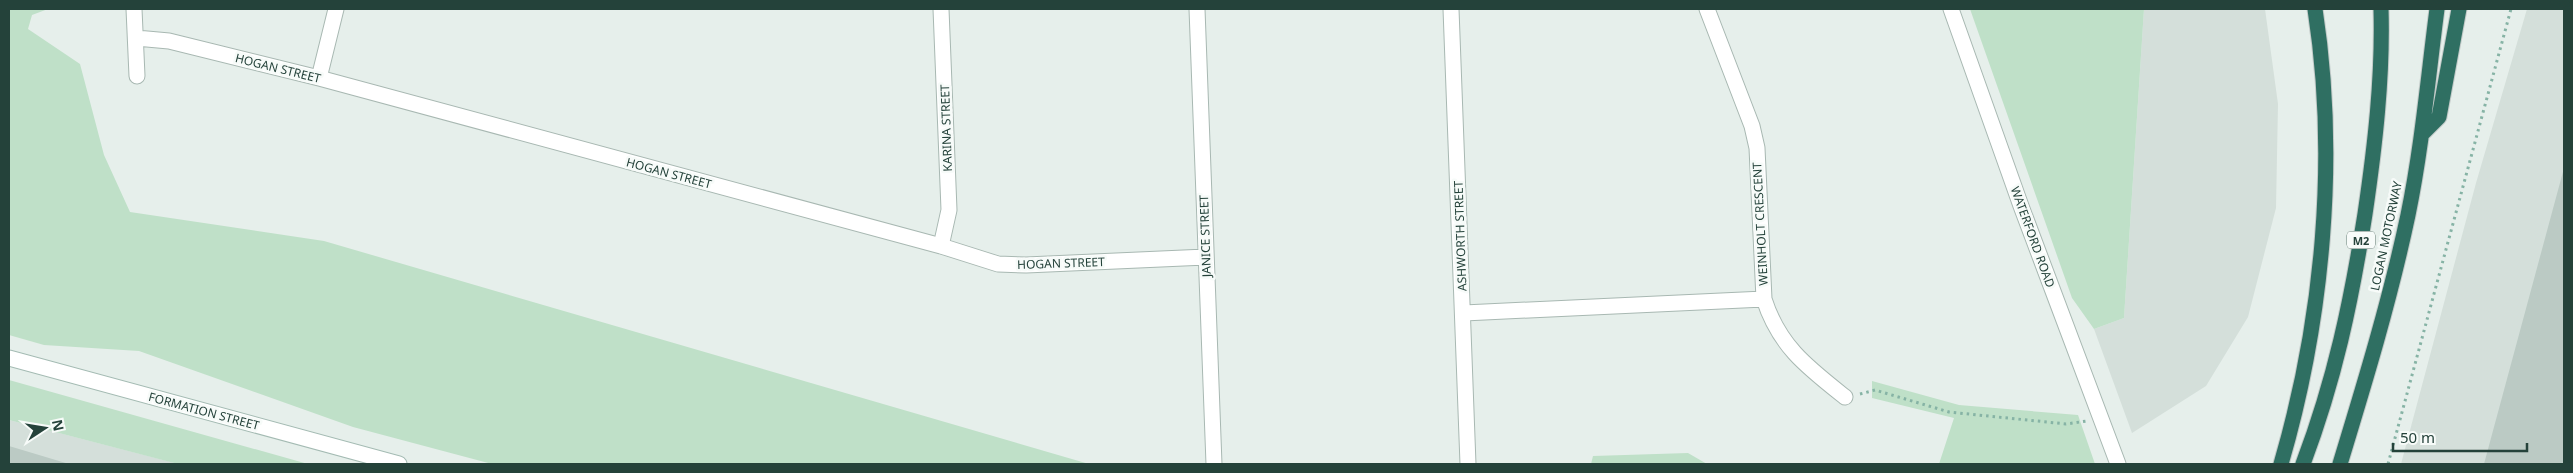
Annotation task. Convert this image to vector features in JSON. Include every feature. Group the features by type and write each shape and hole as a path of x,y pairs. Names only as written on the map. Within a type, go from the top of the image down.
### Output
{"highway":[{"path":"2282,464 2299,397 2310,335 2322,216 2324,142 2315,9"},
{"name":"LOGAN MOTORWAY","path":"2303,464 2330,388 2352,296 2376,126 2381,9"},
{"name":"LOGAN MOTORWAY","path":"2340,464 2388,300 2408,214 2422,134 2437,9"},
{"path":"2422,134 2439,117 2459,9"}],"street":[{"path":"134,9 137,76"},
{"path":"319,78 336,9"},
{"name":"KARINA STREET","path":"941,246 949,210 942,9"},
{"name":"JANICE STREET","path":"1197,9 1214,464"},
{"name":"ASHWORTH STREET","path":"1451,9 1464,313 1468,464"},
{"name":"WEINHOLT CRESCENT","path":"1464,313 1764,299 1757,148 1752,126 1707,9"},
{"name":"WATERFORD ROAD","path":"1951,9 2021,206 2118,464"},
{"name":"HOGAN STREET","path":"136,38 168,41 319,78 941,246 998,264 1026,265 1206,257"},
{"path":"1764,299 1771,323 1788,347 1844,398"},
{"name":"FORMATION STREET","path":"9,358 399,464"}],"path":[{"path":"2388,464 2511,9"},
{"path":"1844,398 1875,390 1949,412 2066,424 2102,420"}],"shaded area":[{"path":"2144,9 2265,9 2278,104 2276,208 2248,317 2206,386 2132,433 2094,329 2124,318"},
{"path":"2527,9 2564,9 2564,464 2401,464 2476,183"},
{"path":"9,420 179,464 9,464"}],"green space":[{"path":"9,9 48,9 32,15 28,29 80,64 104,155 130,212 324,241 1089,464 492,464 353,427 139,351 44,345 9,335"},
{"path":"1970,9 2144,9 2124,318 2094,329 2072,298"},
{"path":"9,380 308,464 178,464 9,420"},
{"path":"1872,381 1959,405 2078,415 2095,464 1939,464 1954,418 1872,398"},
{"path":"1688,453 1707,464 1591,464 1593,456"}],"building":[{"path":"2564,168 2564,464 2484,464"},
{"path":"9,446 69,464 9,464"}]}
